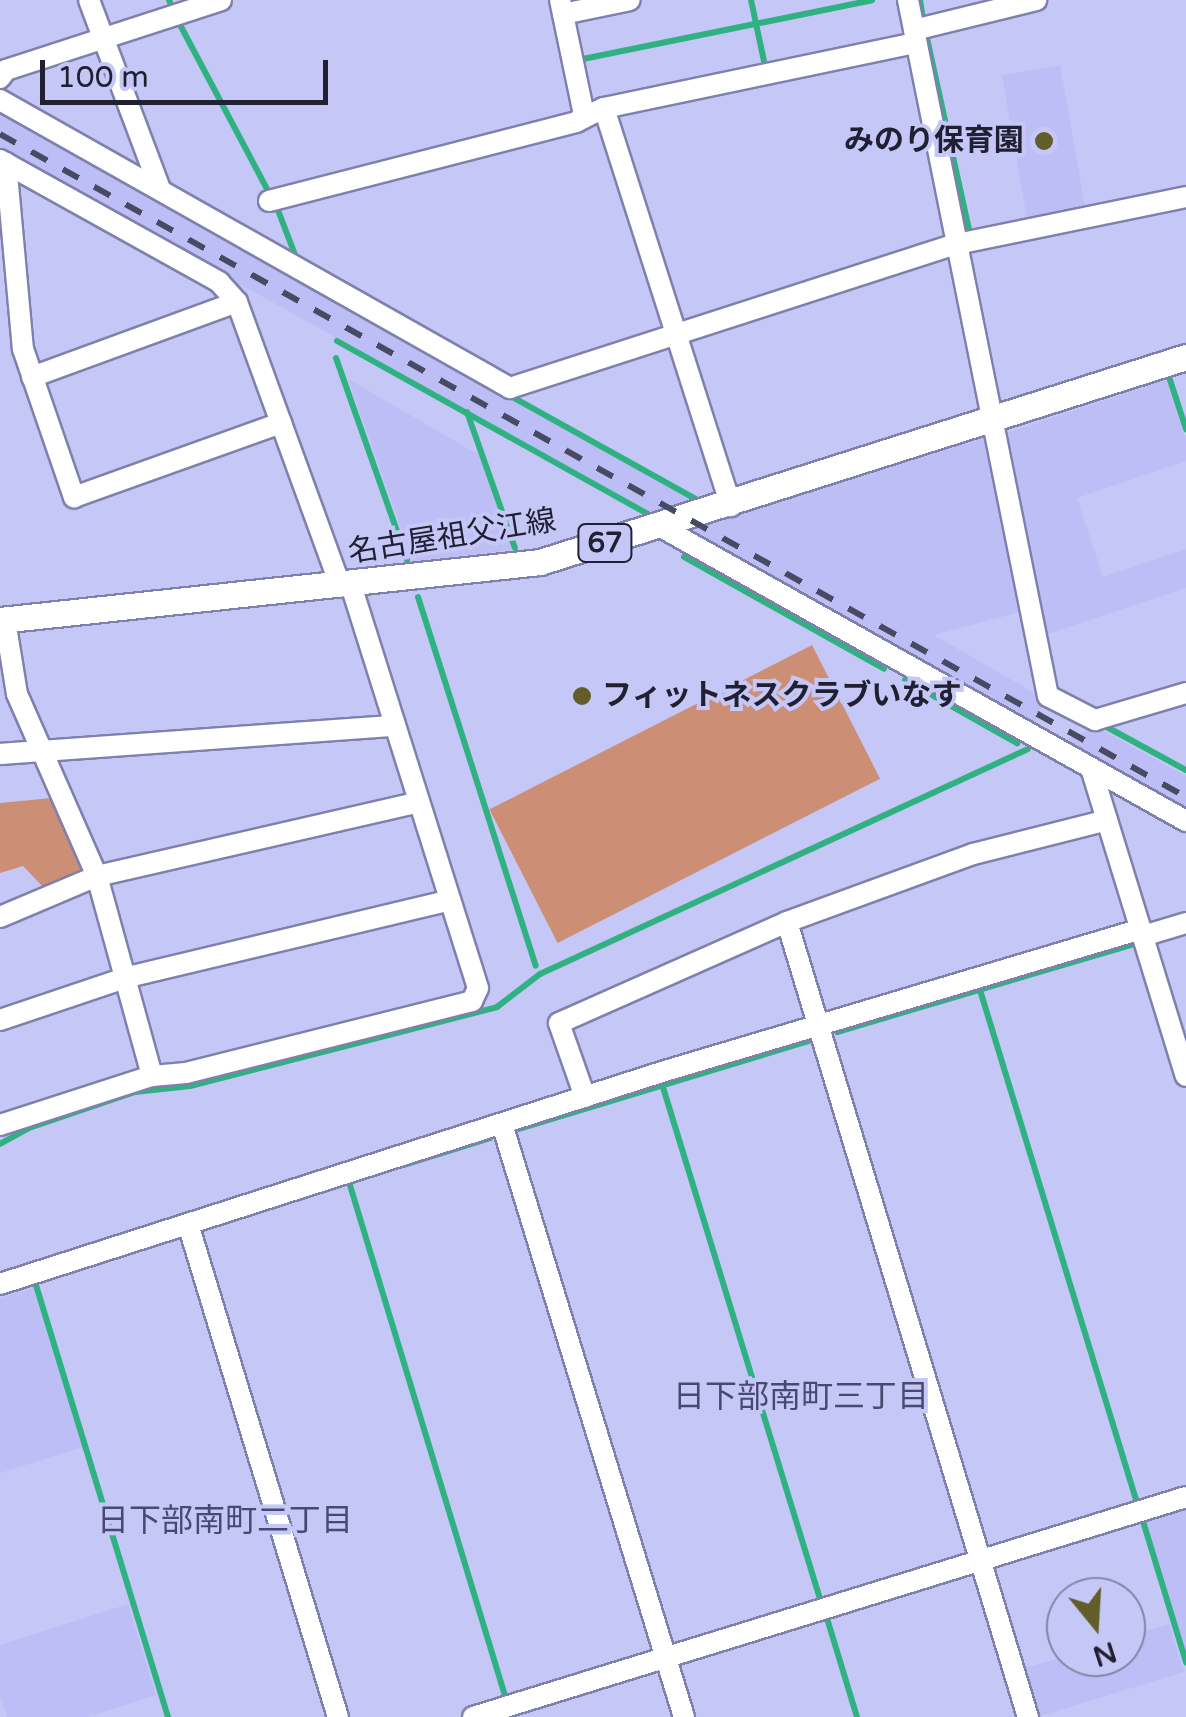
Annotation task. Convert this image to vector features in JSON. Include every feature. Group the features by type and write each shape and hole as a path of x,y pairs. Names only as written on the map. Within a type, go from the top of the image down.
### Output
{"main road":[{"name":"名古屋祖父江線","path":"2,620 346,587 540,562 731,506 1186,357"}],"street":[{"path":"89,0 160,188"},
{"path":"0,78 6,70 221,0"},
{"path":"630,0 561,7 731,506"},
{"path":"908,0 1048,696 1095,720 1186,693"},
{"path":"269,201 594,111 915,36 1036,0"},
{"path":"0,100 510,388 957,244 1186,197"},
{"path":"0,1125 152,1076 186,1073 472,1000 478,988 395,726 346,587 236,302 219,282 3,161"},
{"path":"3,161 23,349 74,497 281,423"},
{"path":"32,377 236,302"},
{"path":"662,527 1186,821"},
{"path":"2,620 17,694 97,876 128,977 152,1076"},
{"path":"0,754 395,726"},
{"path":"1092,768 1142,932 1178,1020 1186,1076"},
{"path":"0,917 97,876 419,802"},
{"path":"585,1097 558,1023 787,922 973,854 1106,820"},
{"path":"0,1020 128,977 450,900"},
{"path":"787,922 1028,1717"},
{"path":"0,1284 821,1025 1142,932 1186,923"},
{"path":"502,1124 684,1717"},
{"path":"188,1224 338,1717"},
{"path":"472,1717 1186,1497"}],"shaded area":[{"name":"みのり保育園","path":"1060,65 1085,207 1027,217 1002,75"},
{"path":"0,111 345,308 694,500 652,513 0,151"},
{"path":"348,379 479,455 513,550 413,561"},
{"path":"1166,380 1186,440 1186,461 1077,498 1103,577 1186,549 1186,588 1045,635 1003,434"},
{"path":"988,437 1024,611 934,635 1043,698 1037,727 691,538 695,529"},
{"path":"812,645 880,779 558,943 489,809"},
{"path":"1098,728 1186,776 1186,811 1061,741"},
{"path":"52,798 82,863 79,872 43,887 23,866 0,873 0,803"},
{"path":"33,1288 83,1447 0,1473 0,1298"},
{"path":"1186,1508 1186,1652 1144,1521"},
{"path":"128,1604 156,1695 88,1717 7,1717 0,1696 0,1645"},
{"path":"1169,1624 1184,1672 1037,1717 1022,1669 1046,1662 1046,1677 1146,1677 1146,1631"}],"waterway":[{"path":"169,0 171,5"},
{"path":"751,0 765,66"},
{"path":"578,60 872,0"},
{"path":"920,0 923,19"},
{"path":"177,19 269,193"},
{"path":"926,34 970,234"},
{"path":"276,205 297,260"},
{"path":"337,341 648,514"},
{"path":"336,358 407,560"},
{"path":"1170,380 1186,429"},
{"path":"509,395 696,499"},
{"path":"467,412 515,548"},
{"path":"684,557 884,669"},
{"path":"418,597 536,966"},
{"path":"905,680 1017,743"},
{"path":"1103,725 1186,770"},
{"path":"0,1144 29,1128 135,1092 190,1086 497,1007 540,974 1028,749"},
{"path":"837,1032 1131,945"},
{"path":"980,990 1138,1506"},
{"path":"519,1129 809,1041"},
{"path":"662,1084 821,1602"},
{"path":"404,1165 490,1138"},
{"path":"349,1182 506,1699"},
{"path":"35,1282 168,1717"},
{"path":"1142,1518 1186,1662"},
{"path":"826,1615 857,1717"}],"railway":[{"path":"0,134 1186,797"}],"place":[{"name":"みのり保育園","path":"1044,141"},
{"name":"フィットネスクラブいなす","path":"582,696"}],"district":[{"name":"日下部南町三丁目","path":"801,1397"},
{"name":"日下部南町二丁目","path":"225,1521"}]}
